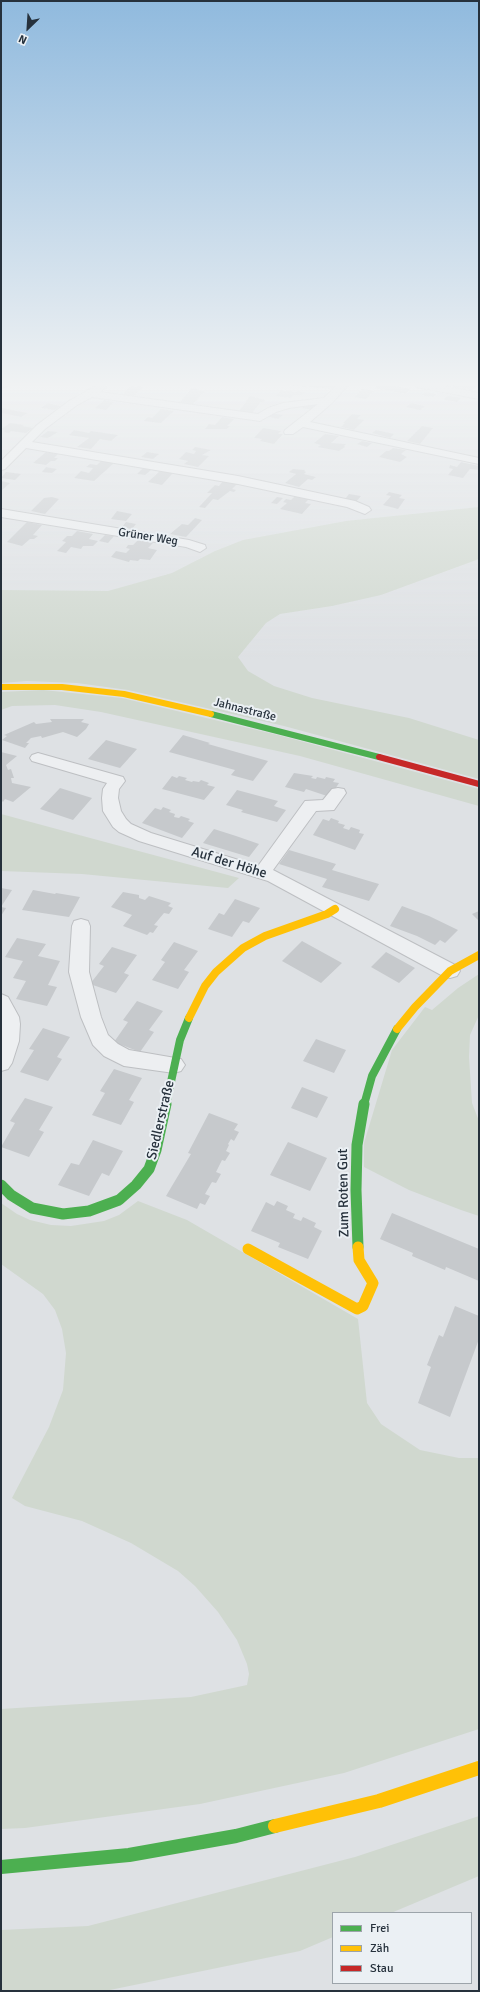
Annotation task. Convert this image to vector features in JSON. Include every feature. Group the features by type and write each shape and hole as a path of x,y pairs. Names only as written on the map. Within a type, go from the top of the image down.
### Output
{"street":[{"path":"226,477 352,504 365,510"},
{"name":"Grüner Weg","path":"1,513 189,544 200,548"},
{"name":"Jahnastraße","path":"1,687 62,687 124,694 281,731 479,784"},
{"name":"Auf der Höhe","path":"38,758 117,781 111,789 110,798 112,811 119,823 126,828 145,837 262,873 285,882 450,971"},
{"path":"262,873 311,805 328,806 338,793"},
{"name":"Siedlerstraße","path":"1,1185 11,1195 32,1208 63,1214 89,1212 119,1200 136,1185 149,1169 156,1150 180,1040 191,1013 205,986 226,962 243,948 265,936 327,914 335,909"},
{"name":"Siedlerstraße","path":"81,926 79,972 91,1018 100,1039 111,1050 124,1058 174,1065"},
{"path":"450,971 479,954"},
{"name":"Zum Roten Gut","path":"248,1249 349,1305 357,1308 363,1306 373,1283 359,1260 356,1168 357,1145 363,1107 372,1076 396,1030 415,1007 450,971"},
{"path":"1,1002 9,1017 10,1024 9,1041 1,1063"},
{"path":"1,1867 130,1855 236,1836 379,1801 479,1768"}],"shaded area":[{"path":"479,507 479,559 381,595 332,606 280,614 266,623 238,657 248,671 274,686 312,698 409,718 479,740 479,779 284,726 128,690 77,683 27,681 1,683 1,590 108,591 172,573 215,551 243,540 346,521"},
{"path":"43,690 122,698 278,735 479,789 479,806 300,756 101,712 55,705 12,706 1,710 1,692"},
{"path":"1,814 239,878 228,888 82,874 1,871"},
{"path":"479,974 479,1015 470,1035 469,1057 472,1103 479,1121 479,1216 409,1190 364,1167 364,1143 392,1050 425,1007 432,1010 458,988"},
{"path":"138,1201 187,1220 358,1319 367,1403 381,1424 420,1450 459,1458 479,1458 479,1729 344,1773 200,1804 25,1828 1,1829 1,1709 191,1697 247,1685 249,1674 247,1664 237,1640 218,1612 195,1586 178,1571 131,1543 82,1521 25,1506 12,1498 49,1427 63,1390 66,1353 62,1329 55,1310 43,1294 1,1264 1,1203 17,1214 30,1220 51,1225 71,1226 104,1221 119,1215"},
{"path":"479,1816 479,1876 393,1912 332,1912 332,1937 300,1951 105,1991 1,1991 1,1930 88,1926 355,1857"}],"building":[{"path":"2,477 18,477 15,480 1,478"},
{"path":"75,477 98,477 94,481 74,478"},
{"path":"153,477 169,477 162,485 148,482"},
{"path":"292,477 316,477 312,480 308,479 299,487 285,483"},
{"path":"1,481 10,483 1,491"},
{"path":"223,481 237,484 232,489 236,490 234,492 230,491 218,500 213,499 205,508 199,507 212,493 207,493 215,485 219,486"},
{"path":"389,492 402,495 399,498 405,499 398,509 383,505 391,496 386,495"},
{"path":"349,494 361,496 356,502 345,499"},
{"path":"296,495 310,498 305,503 311,504 302,514 280,509 287,503 283,502 286,499 291,500"},
{"path":"52,497 59,499 45,514 31,511 44,498"},
{"path":"277,497 283,498 277,504 271,503"},
{"path":"117,511 132,514 126,521 111,519"},
{"path":"195,518 202,520 186,537 170,534 182,524 188,525"},
{"path":"27,522 42,525 33,535 38,536 34,539 30,539 22,546 7,542"},
{"path":"126,522 136,524 132,529 122,527"},
{"path":"77,531 93,534 89,539 98,541 93,546 83,546 81,549 71,547 66,553 57,551 66,542 62,541 67,536 72,536"},
{"path":"105,535 114,536 108,543 99,541"},
{"path":"138,540 153,543 148,548 157,550 150,560 140,559 138,561 130,560 129,562 111,557 116,551 126,553 130,549 126,548 128,545 133,545"},
{"path":"50,719 84,719 81,722 89,724 77,737 63,732 42,738 41,736 31,738 26,743 29,743 25,748 2,740 7,736 4,735 34,722 36,724 52,722"},
{"path":"183,735 210,743 208,744 268,761 253,781 231,775 235,770 169,752"},
{"path":"106,740 137,749 120,768 88,759"},
{"path":"1,752 17,756 6,765 8,770 11,769 14,778 11,778 12,783 31,787 13,802 5,799 3,802 1,800"},
{"path":"294,773 313,776 311,778 316,779 317,777 325,779 326,777 335,779 333,782 339,783 330,797 306,789 304,792 285,787"},
{"path":"172,776 177,778 179,776 187,778 185,780 192,782 199,782 201,780 209,783 207,785 215,787 204,800 162,789"},
{"path":"60,788 92,798 73,820 40,809"},
{"path":"237,790 278,801 274,806 286,810 277,822 241,812 243,810 226,805"},
{"path":"163,807 171,810 169,812 175,814 174,817 179,818 181,816 190,819 188,821 194,823 182,838 142,823 155,808 161,810"},
{"path":"331,818 339,821 338,823 345,825 343,828 349,830 351,827 360,830 359,833 364,834 355,850 313,835 323,819 329,821"},
{"path":"214,829 259,844 249,857 203,843"},
{"path":"289,850 336,864 332,870 379,884 369,901 322,887 327,879 279,864"},
{"path":"1,888 12,890 1,907"},
{"path":"33,890 80,897 69,917 22,910"},
{"path":"123,892 139,895 139,898 145,900 149,896 171,903 168,906 173,908 169,914 164,913 154,925 158,926 153,933 150,932 147,935 123,926 132,915 111,907"},
{"path":"235,899 260,908 249,923 243,921 232,937 208,929 219,913 224,915"},
{"path":"402,906 429,916 458,930 445,943 440,940 435,945 417,936 390,926"},
{"path":"1,907 6,908 1,916"},
{"path":"479,911 479,921 472,914"},
{"path":"17,938 46,944 38,956 60,961 48,985 57,987 47,1006 16,999 26,981 13,978 23,961 5,957"},
{"path":"302,941 342,963 321,983 282,961"},
{"path":"174,942 198,951 184,970 189,972 178,989 152,980 165,962 161,960"},
{"path":"112,947 137,955 124,973 129,975 116,993 90,984 104,966 99,964"},
{"path":"386,952 415,968 399,983 371,967"},
{"path":"137,1001 163,1011 149,1030 154,1032 140,1052 114,1042 128,1022 123,1020"},
{"path":"43,1028 70,1037 57,1057 62,1059 48,1081 20,1072 34,1050 29,1049"},
{"path":"316,1039 346,1050 334,1073 303,1061"},
{"path":"114,1069 142,1078 129,1100 134,1102 121,1125 92,1115 105,1093 100,1091"},
{"path":"302,1087 328,1097 317,1118 291,1108"},
{"path":"25,1098 53,1107 39,1130 44,1132 29,1157 1,1147 15,1123 10,1121"},
{"path":"209,1113 238,1124 234,1130 239,1132 234,1141 231,1139 228,1144 229,1145 226,1151 230,1153 225,1161 222,1160 216,1172 221,1174 216,1183 212,1182 205,1194 210,1196 205,1205 200,1203 197,1209 166,1196 191,1154 188,1153"},
{"path":"93,1140 123,1151 109,1176 102,1173 89,1196 58,1185 71,1163 79,1165"},
{"path":"288,1142 327,1158 310,1191 270,1175"},
{"path":"277,1201 288,1206 286,1210 295,1214 293,1218 301,1221 303,1217 316,1223 314,1227 322,1231 308,1259 278,1247 280,1243 251,1231 266,1202 274,1206"},
{"path":"392,1213 479,1249 479,1281 446,1267 445,1270 412,1256 413,1253 380,1239"},
{"path":"455,1306 479,1316 479,1339 450,1417 418,1403 431,1367 427,1365 439,1335 443,1337"}],"traffic: fast":[{"path":"211,714 379,757"},
{"path":"1,1185 11,1195 32,1208 63,1214 89,1211 119,1200 136,1185 149,1169 156,1150 180,1040 189,1018"},
{"path":"358,1247 356,1190 357,1145 363,1107 372,1076 397,1029"},
{"path":"1,1867 129,1855 236,1836 275,1826"}],"traffic: slow":[{"path":"1,687 62,687 124,694 211,714"},
{"path":"189,1018 205,986 216,972 243,948 265,936 327,914 335,909"},
{"path":"397,1029 415,1007 450,971 479,955"},
{"path":"248,1249 357,1309 363,1306 373,1283 359,1260 358,1247"},
{"path":"275,1826 379,1801 479,1768"}],"traffic: jam":[{"path":"379,757 479,784"}]}
